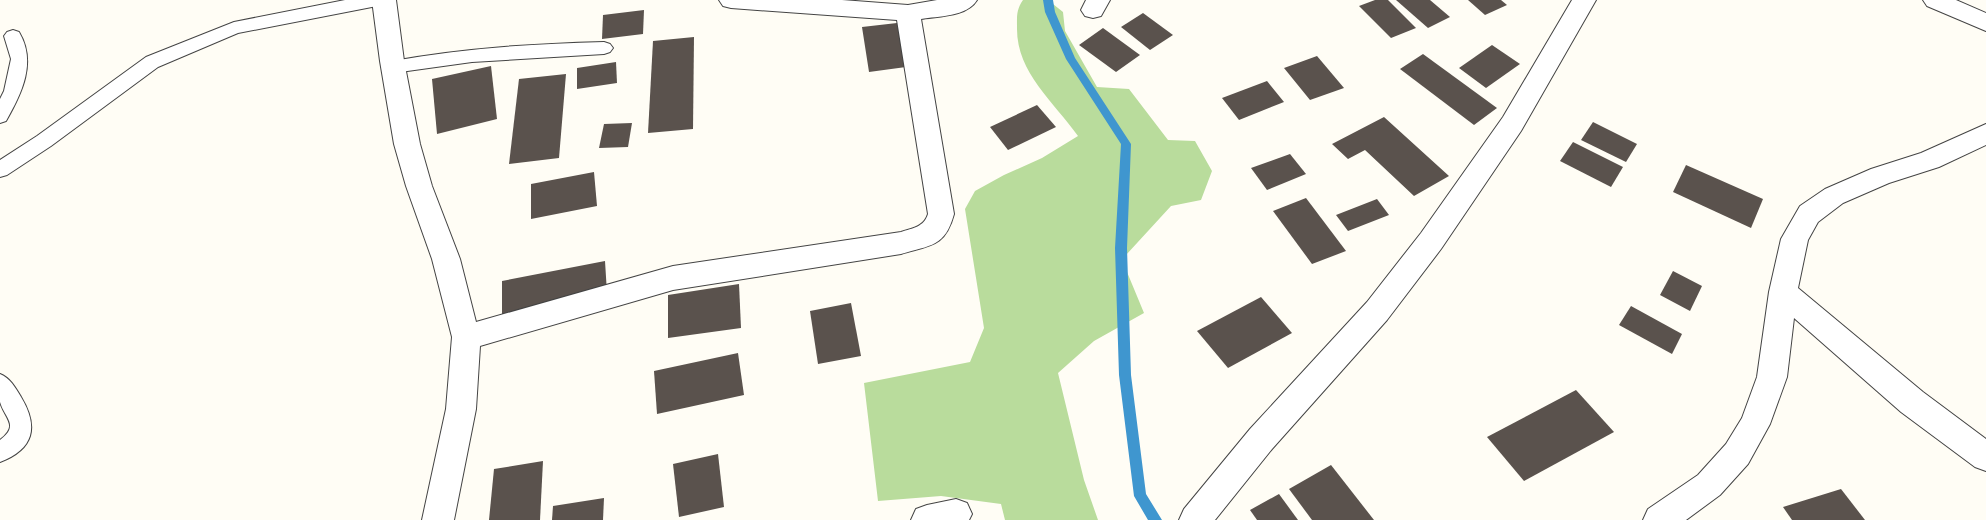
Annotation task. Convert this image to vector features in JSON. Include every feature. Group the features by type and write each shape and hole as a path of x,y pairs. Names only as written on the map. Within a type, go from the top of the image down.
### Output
{"street":[{"path":"384,0 393,67 407,144 419,186 446,259 466,337 462,409 438,520"},
{"path":"732,0 908,12 956,5 965,0"},
{"path":"1205,516 1261,439 1377,311 1431,241 1512,124 1584,0"},
{"path":"1935,0 1986,23"},
{"path":"466,337 673,278 901,243 928,235 938,228 941,214 908,12"},
{"path":"1659,520 1709,486 1737,454 1755,424 1772,377 1783,292 1795,239 1809,214 1834,196 1880,176 1930,160 1986,134"},
{"path":"1783,292 1912,402 1985,453"}],"lane":[{"path":"0,170 44,141 152,62 234,28 272,19 377,0"},
{"path":"0,116 13,91 20,59 13,36"},
{"path":"393,67 422,61 506,51 604,48"},
{"path":"0,384 18,412 21,428 20,434 15,441 0,452"}],"green space":[{"path":"1023,0 1048,0 1063,12 1065,31 1097,87 1129,89 1168,140 1195,141 1212,171 1201,200 1171,206 1126,255 1127,272 1144,313 1094,341 1058,373 1084,480 1098,520 1005,520 1001,504 941,496 878,501 864,383 970,362 984,328 965,209 975,191 1004,175 1042,158 1078,136 1039,86 1023,60 1019,45 1017,21 1018,10"}],"building":[{"path":"1375,0 1388,0 1416,28 1391,38 1359,6"},
{"path":"1396,0 1430,0 1450,17 1428,28"},
{"path":"1468,0 1501,0 1507,5 1485,15"},
{"path":"644,10 643,34 602,39 603,15"},
{"path":"1143,13 1173,35 1150,50 1121,27"},
{"path":"897,23 906,67 869,72 862,27"},
{"path":"1103,28 1140,55 1116,72 1079,45"},
{"path":"694,37 693,129 648,133 653,41"},
{"path":"1492,45 1520,64 1486,88 1459,68"},
{"path":"1423,54 1497,108 1474,125 1400,69"},
{"path":"1317,56 1344,88 1310,100 1284,68"},
{"path":"616,62 617,83 577,89 577,68"},
{"path":"491,66 497,119 437,134 432,79"},
{"path":"566,74 559,158 509,164 519,79"},
{"path":"1267,81 1284,102 1239,120 1222,98"},
{"path":"1037,105 1056,127 1008,150 990,127"},
{"path":"1384,117 1449,176 1414,196 1365,150 1348,159 1332,144"},
{"path":"1593,122 1637,144 1626,162 1581,140"},
{"path":"632,123 628,147 599,148 604,124"},
{"path":"1573,142 1623,167 1611,187 1560,161"},
{"path":"1290,154 1306,174 1267,190 1251,168"},
{"path":"1686,165 1763,199 1751,228 1673,192"},
{"path":"594,172 597,206 531,219 531,184"},
{"path":"1306,198 1346,251 1312,264 1273,211"},
{"path":"1377,199 1389,215 1348,231 1336,215"},
{"path":"605,261 607,293 502,315 502,281"},
{"path":"1673,271 1702,286 1690,311 1660,295"},
{"path":"739,284 741,328 668,338 668,295"},
{"path":"1261,297 1292,333 1228,368 1197,331"},
{"path":"851,303 861,356 818,364 810,311"},
{"path":"1631,306 1682,334 1672,354 1619,325"},
{"path":"738,353 744,395 657,414 654,371"},
{"path":"1576,390 1614,432 1524,481 1487,437"},
{"path":"718,454 724,507 679,517 673,464"},
{"path":"543,461 540,520 489,520 494,469"},
{"path":"1331,465 1374,520 1312,520 1289,489"},
{"path":"1841,489 1865,520 1792,520 1783,507"},
{"path":"1279,494 1298,520 1257,520 1250,510"},
{"path":"604,498 603,520 552,520 553,506"}],"waterway":[{"path":"1048,0 1050,12 1071,59 1126,144 1121,248 1125,375 1140,496 1155,520"}]}
